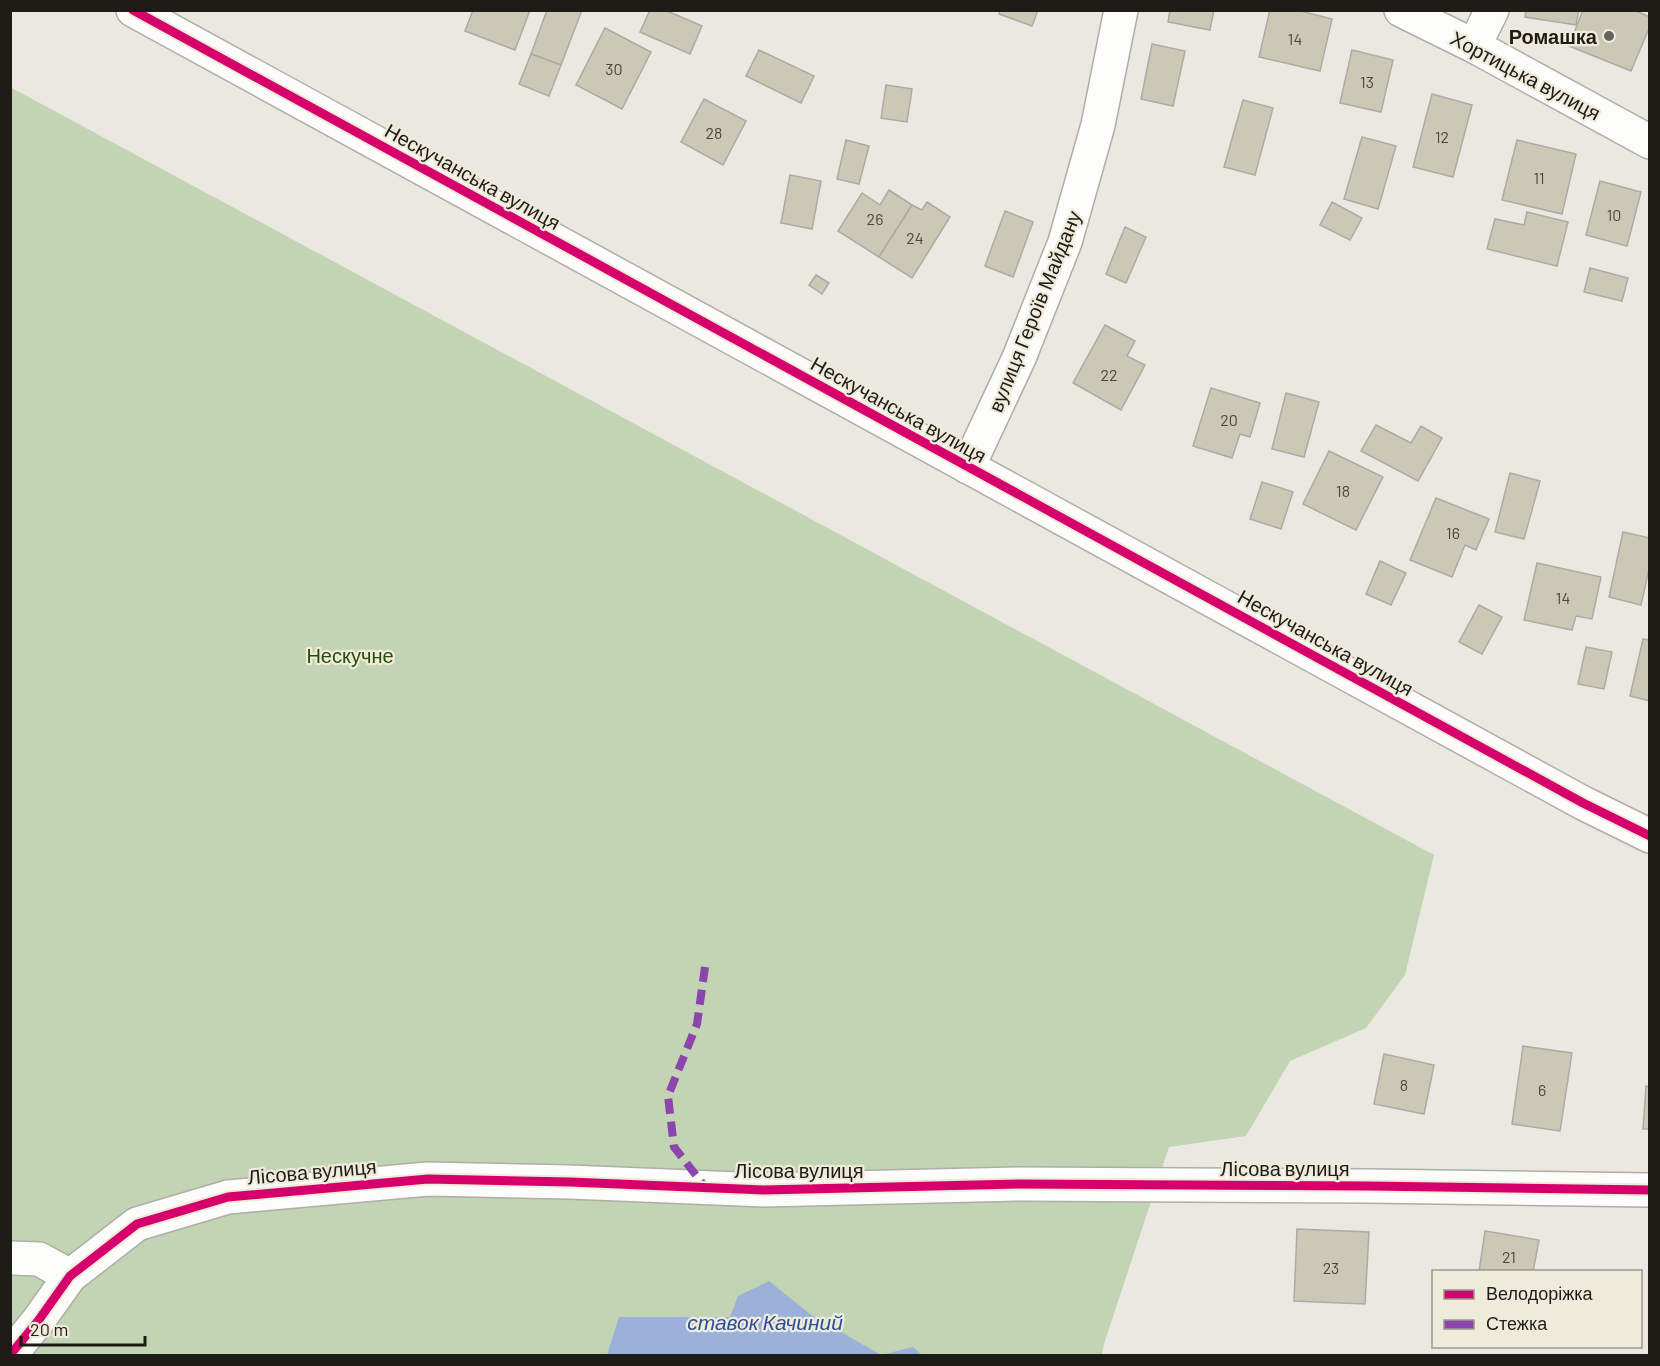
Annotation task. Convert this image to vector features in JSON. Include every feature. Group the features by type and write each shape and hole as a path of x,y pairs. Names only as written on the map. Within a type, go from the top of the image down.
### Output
{"street":[{"name":"Нескучанська вулиця","path":"133,10 1583,803 1650,836"},
{"name":"вулиця Героїв Майдану","path":"968,467 1019,358 1065,242 1098,125 1121,10"},
{"name":"Хортицька вулиця","path":"1401,10 1474,46 1650,142"},
{"path":"1474,46 1492,10"},
{"name":"Лісова вулиця","path":"10,1355 70,1276 137,1224 228,1197 428,1179 764,1190 1018,1184 1650,1190"},
{"path":"10,1258 39,1259 70,1276"}],"green space":[{"name":"Нескучне","path":"10,87 1434,855 1405,975 1366,1028 1290,1061 1246,1136 1169,1147 1102,1355 11,1355"}],"water":[{"name":"ставок Качиний","path":"769,1281 810,1314 881,1355 607,1355 619,1317 730,1317 738,1296"},
{"path":"913,1347 922,1355 881,1355"}],"building":[{"path":"473,10 530,10 515,50 465,31"},
{"path":"547,10 582,10 561,65 531,54"},
{"path":"650,10 665,10 702,26 690,54 640,32"},
{"path":"1000,10 1038,10 1032,26 999,14"},
{"path":"1170,10 1214,10 1210,30 1168,22"},
{"path":"1270,10 1297,10 1332,19 1320,71 1259,57"},
{"path":"1526,10 1579,10 1576,25 1525,17"},
{"name":"Ромашка","path":"1583,10 1634,10 1650,17 1650,26 1631,71 1569,46"},
{"path":"605,28 651,52 622,109 576,85"},
{"path":"1152,44 1185,51 1173,106 1141,99"},
{"path":"759,50 814,76 801,103 746,76"},
{"path":"1352,50 1393,60 1381,112 1340,103"},
{"path":"531,54 561,65 549,96 519,84"},
{"path":"886,85 912,89 907,122 881,118"},
{"path":"1432,94 1472,105 1453,177 1413,167"},
{"path":"704,99 746,121 723,165 681,142"},
{"path":"1243,100 1273,108 1255,175 1224,167"},
{"path":"1362,137 1396,146 1378,209 1344,199"},
{"path":"846,140 869,146 859,184 837,179"},
{"path":"1517,140 1576,154 1562,214 1502,200"},
{"path":"790,175 821,181 812,229 781,223"},
{"path":"1600,181 1641,192 1627,246 1586,235"},
{"path":"889,190 912,205 879,257 838,231 862,193 880,205"},
{"path":"927,202 950,217 912,278 879,257 912,205 922,210"},
{"path":"1332,202 1362,218 1350,240 1320,225"},
{"path":"1005,211 1033,222 1013,277 985,266"},
{"path":"1527,212 1568,222 1557,266 1487,249 1495,219 1524,225"},
{"path":"1125,227 1146,237 1126,283 1106,274"},
{"path":"1590,268 1628,278 1622,301 1584,292"},
{"path":"816,275 829,283 822,294 809,285"},
{"path":"1105,325 1135,341 1127,356 1145,365 1121,410 1073,383"},
{"path":"1211,388 1260,403 1250,437 1240,434 1232,458 1193,446"},
{"path":"1286,393 1319,402 1304,457 1272,449"},
{"path":"1376,425 1411,443 1421,426 1442,438 1418,481 1361,451"},
{"path":"1329,451 1383,477 1356,530 1303,504"},
{"path":"1510,473 1540,481 1524,539 1495,532"},
{"path":"1262,482 1293,492 1281,529 1250,519"},
{"path":"1436,498 1489,519 1476,550 1465,545 1452,577 1410,560"},
{"path":"1623,532 1650,538 1650,565 1641,605 1609,597"},
{"path":"1380,561 1406,573 1391,605 1366,594"},
{"path":"1537,563 1601,577 1592,619 1576,616 1572,630 1524,620"},
{"path":"1479,605 1502,617 1482,654 1459,642"},
{"path":"1643,639 1650,640 1650,701 1630,696"},
{"path":"1586,647 1612,652 1604,689 1578,684"},
{"path":"1523,1046 1572,1053 1560,1131 1512,1124"},
{"path":"1384,1054 1434,1065 1424,1114 1374,1104"},
{"path":"1646,1086 1650,1087 1650,1129 1643,1129"},
{"path":"1297,1229 1369,1232 1365,1304 1294,1301"},
{"path":"1485,1231 1539,1240 1533,1270 1479,1270"}],"marked path":[{"path":"705,967 697,1024 668,1096 674,1147 706,1188"}],"cycle path":[{"path":"133,10 1583,803 1650,836"},
{"path":"10,1355 70,1276 137,1224 228,1197 428,1179 764,1190 1018,1184 1650,1190"}],"place":[{"name":"Ромашка","path":"1609,36"}]}
